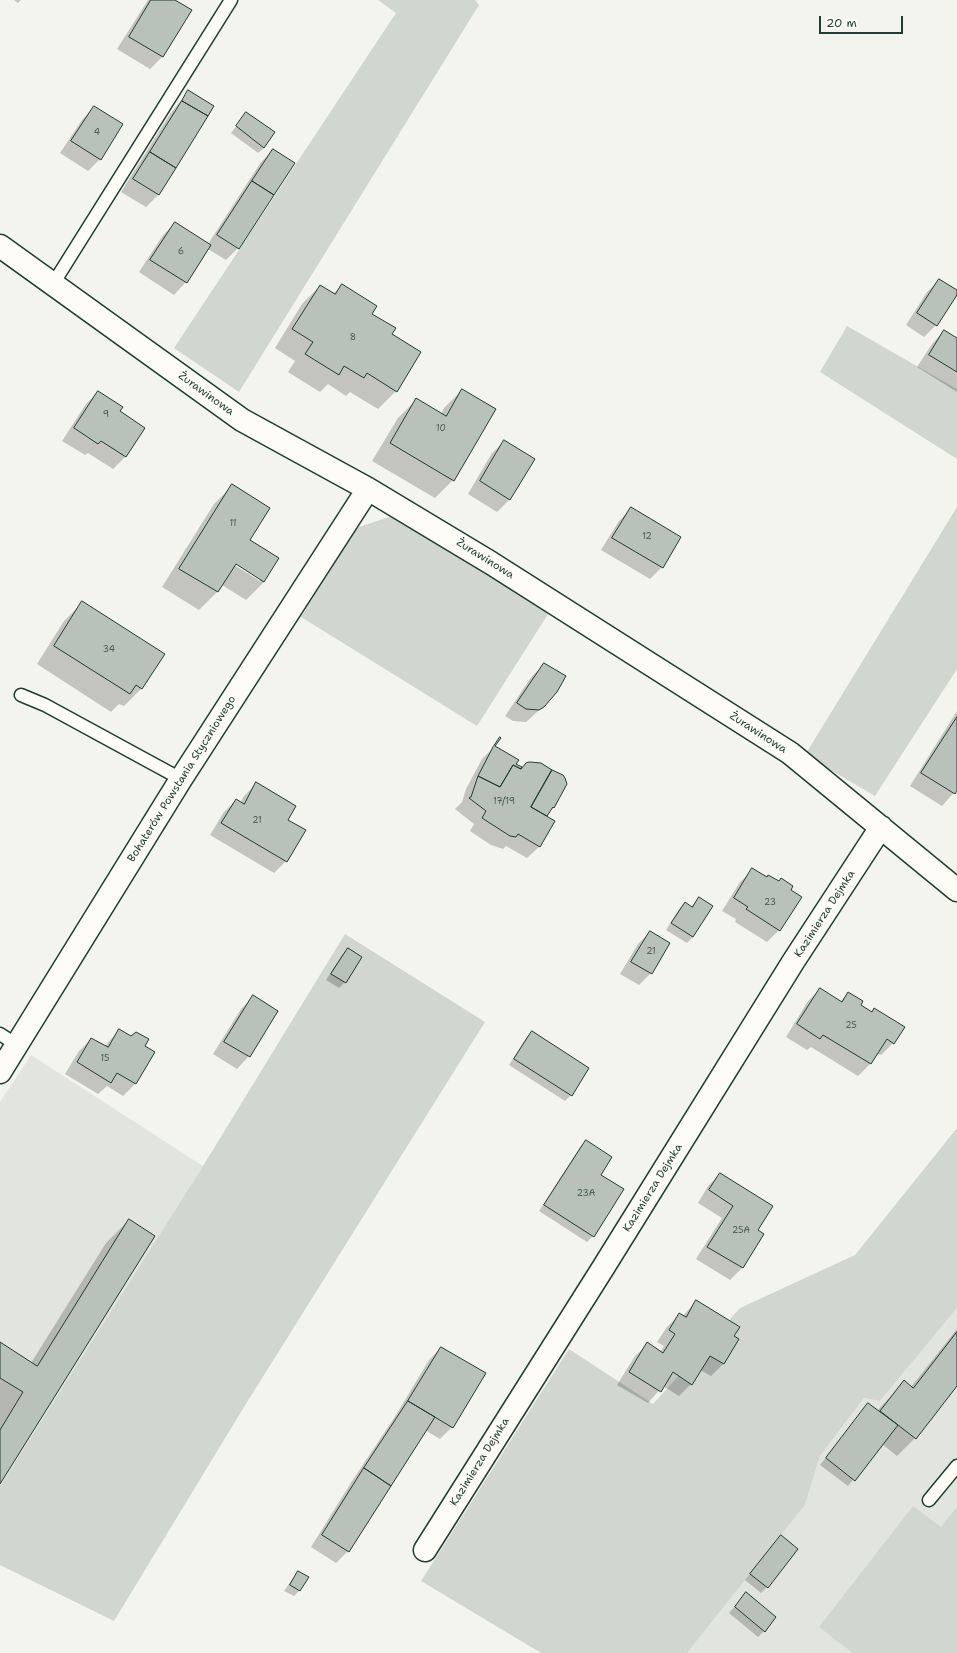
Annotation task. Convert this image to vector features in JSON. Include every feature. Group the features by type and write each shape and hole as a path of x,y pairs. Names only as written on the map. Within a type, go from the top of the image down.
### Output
{"street":[{"name":"Żurawinowa","path":"0,246 242,420 368,488 491,562 790,754 957,890"},
{"name":"Bohaterów Powstania Styczniowego","path":"0,1072 9,1039 181,779 368,488"},
{"name":"Kazimierza Dejmka","path":"425,1550 595,1281 793,962 881,827"}],"lane":[{"path":"53,284 231,0"},
{"path":"21,695 45,705 181,779"},
{"path":"929,1500 957,1466"}],"shaded area":[{"path":"378,0 475,0 479,5 239,392 174,348 396,13"},
{"path":"847,326 957,389 957,459 820,372"},
{"path":"957,507 957,669 875,796 805,755"},
{"path":"392,516 550,611 477,726 301,617 356,528"},
{"path":"345,934 485,1022 244,1407 114,1621 0,1565 0,1486 203,1166"},
{"path":"31,1055 203,1166 0,1486 0,1102"},
{"path":"957,1128 957,1308 880,1401 864,1398 820,1456 805,1505 687,1653 541,1653 421,1581 569,1349 653,1404 740,1308 855,1255"},
{"path":"957,1308 957,1653 687,1653 805,1505 820,1456 864,1398 880,1401"},
{"path":"913,1506 941,1527 957,1507 957,1653 853,1653 819,1627"}],"building":[{"path":"151,0 175,0 192,10 163,57 129,37"},
{"path":"188,90 214,106 208,116 182,101"},
{"path":"182,101 208,116 176,168 150,152"},
{"path":"94,106 123,124 101,160 71,141"},
{"path":"246,112 275,132 264,148 236,126"},
{"path":"273,149 295,163 274,195 252,181"},
{"path":"150,152 176,168 159,195 133,179"},
{"path":"252,181 274,195 239,249 217,235"},
{"path":"175,222 211,245 187,283 150,260"},
{"path":"939,279 957,290 957,295 937,326 917,313"},
{"path":"342,284 377,306 372,314 396,328 392,334 421,352 397,392 367,373 364,378 344,366 339,375 305,354 313,342 292,329 320,285 335,294"},
{"path":"944,330 957,338 957,372 929,355"},
{"path":"462,389 496,409 454,481 390,443 416,398 446,416"},
{"path":"98,391 123,407 120,411 145,428 126,457 101,441 98,444 74,428"},
{"path":"504,440 535,459 510,500 480,481"},
{"path":"232,484 270,508 250,540 279,558 264,582 236,564 218,592 179,569"},
{"path":"631,507 681,537 663,568 612,538"},
{"path":"82,601 165,654 142,689 136,685 130,694 54,646"},
{"path":"544,663 566,676 557,692 544,707 539,710 526,709 517,703"},
{"path":"957,717 957,791 955,794 921,773"},
{"path":"500,737 501,738 495,746 519,760 516,764 522,767 521,769 513,765 500,787 478,776"},
{"path":"526,763 541,763 552,770 531,807 555,821 540,847 518,834 516,837 510,836 482,818 486,811 469,798 471,797 478,776 500,787 513,765 521,769"},
{"path":"552,770 563,775 567,784 554,808 553,807 547,816 531,807"},
{"path":"256,782 296,806 288,820 306,830 287,862 221,823 236,799 244,804"},
{"path":"752,868 767,877 768,875 779,881 781,878 793,886 791,890 802,897 780,931 746,909 748,907 734,898"},
{"path":"699,897 713,906 693,937 671,923 685,902 692,907"},
{"path":"650,931 670,943 652,974 631,962"},
{"path":"348,948 362,957 346,983 331,974"},
{"path":"820,988 842,1002 848,992 863,1001 861,1005 872,1012 874,1008 905,1027 894,1044 887,1039 871,1064 823,1035 820,1039 797,1024"},
{"path":"253,995 278,1011 250,1057 224,1042"},
{"path":"119,1029 131,1036 136,1032 149,1039 145,1046 155,1052 136,1084 117,1073 111,1083 77,1062 91,1038 108,1047"},
{"path":"532,1031 589,1068 572,1096 514,1059"},
{"path":"586,1140 612,1157 601,1175 624,1189 594,1237 544,1205"},
{"path":"720,1173 773,1206 758,1230 764,1234 743,1268 707,1247 733,1206 709,1190"},
{"path":"129,1219 155,1236 0,1484 0,1430 23,1392 0,1378 0,1342 37,1366"},
{"path":"696,1300 740,1327 734,1336 739,1339 724,1364 710,1356 692,1385 673,1372 661,1392 629,1372 647,1342 663,1353 675,1334 669,1330 679,1313 686,1317"},
{"path":"957,1332 957,1386 916,1439 880,1411 904,1380 913,1388"},
{"path":"441,1347 486,1373 453,1428 408,1401"},
{"path":"408,1401 435,1417 391,1486 364,1468"},
{"path":"868,1403 898,1425 855,1481 826,1458"},
{"path":"364,1468 391,1486 349,1552 322,1535"},
{"path":"781,1535 798,1549 768,1588 750,1574"},
{"path":"298,1571 309,1577 300,1591 290,1585"},
{"path":"746,1592 776,1617 765,1632 735,1607"}]}
